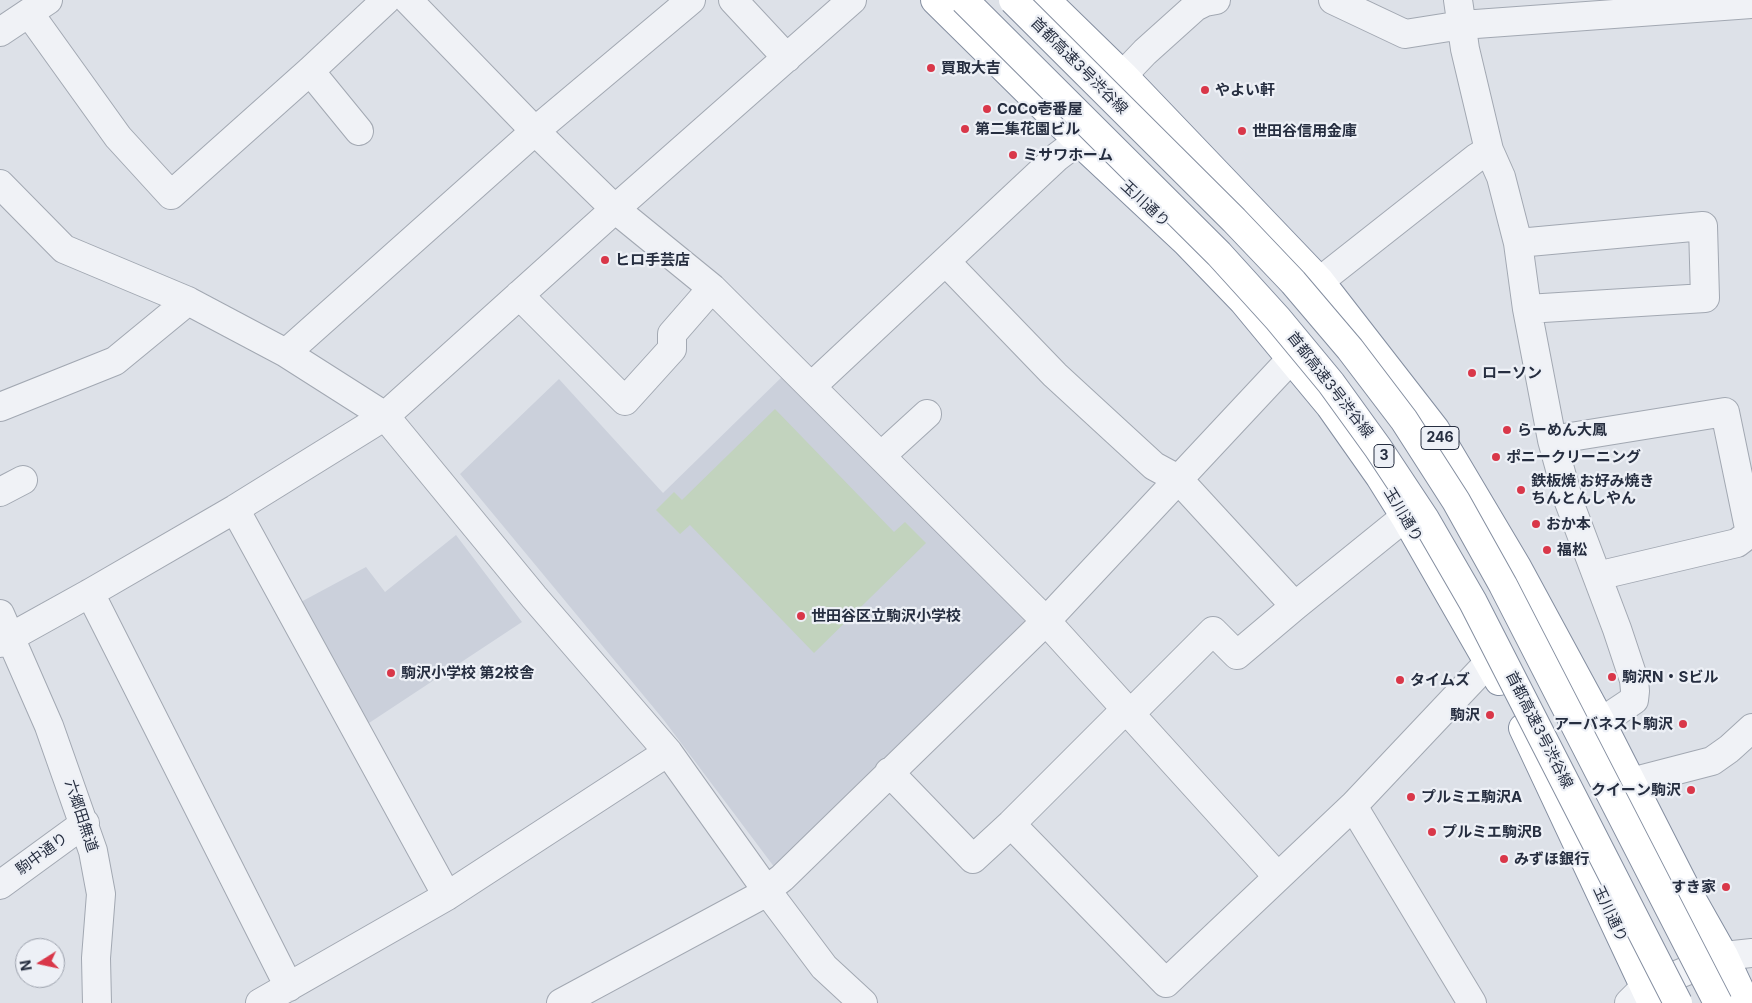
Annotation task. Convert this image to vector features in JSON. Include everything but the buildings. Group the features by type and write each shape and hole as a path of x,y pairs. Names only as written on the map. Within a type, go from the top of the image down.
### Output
{"highway":[{"name":"玉川通り","path":"935,0 1078,141 1192,248 1243,300 1336,414 1405,517 1489,662 1531,744 1642,998"},
{"name":"首都高速3号渋谷線","path":"964,0 1219,254 1278,319 1331,383 1378,448 1425,520 1473,602 1678,1003"},
{"name":"首都高速3号渋谷線","path":"1013,0 1234,220 1293,282 1350,350 1404,420 1456,501 1504,585 1718,1003"},
{"name":"246","path":"1046,0 1123,75 1320,281 1435,429 1517,566 1601,722 1684,887 1724,956 1746,1003"}],"street":[{"path":"0,32 39,6 118,137 171,195 310,71 386,0"},
{"path":"408,0 535,132 615,209 712,288 1046,621 1278,877"},
{"path":"286,353 535,132 691,0"},
{"path":"733,0 787,58"},
{"path":"5,641 235,509 385,416 615,209 852,0"},
{"path":"1123,75 1195,6 1216,0"},
{"path":"1333,0 1405,34 1460,12 1752,4"},
{"path":"1460,12 1465,49 1489,150 1501,177 1518,243 1552,440 1569,502 1617,629 1636,691 1634,700 1601,722"},
{"path":"310,71 359,131"},
{"path":"812,386 1057,157 1078,141"},
{"path":"1320,281 1476,158 1489,150"},
{"path":"0,184 64,249 188,301 286,353 385,416 534,597 668,752 767,891 824,967 863,1003"},
{"path":"1518,243 1703,226 1705,298 1528,309"},
{"path":"946,262 1055,375 1154,466 1178,480 1295,606"},
{"path":"519,295 625,401 672,349 672,334 712,288"},
{"path":"0,407 115,362 188,301"},
{"path":"561,1003 767,891 782,878 1046,621 1291,359"},
{"path":"1552,440 1725,412 1750,534 1737,543 1597,576"},
{"path":"882,456 927,414"},
{"path":"235,509 447,896"},
{"path":"889,772 973,859 1212,631 1237,655 1405,517"},
{"path":"90,593 289,987"},
{"name":"六郷田無道","path":"0,614 5,641 49,726 94,851 100,894 96,958 97,1003"},
{"path":"1011,824 1166,983 1353,806 1489,662"},
{"path":"1631,782 1712,761 1729,749 1752,728"},
{"path":"260,1003 447,896 668,752"},
{"path":"1353,806 1472,1003"},
{"name":"駒中通り","path":"0,885 85,823"},
{"path":"1642,998 1724,956 1752,953"}],"shaded area":[{"name":"世田谷区立駒沢小学校","path":"787,372 1025,609 1024,624 775,868 663,719 460,474 559,379 663,493"},
{"name":"駒沢小学校 第2校舎","path":"456,535 522,622 366,725 299,603 366,567 385,592"}],"green space":[{"path":"775,409 894,532 905,522 926,543 814,653 690,525 680,534 656,510 674,492 682,500"}],"place":[{"name":"買取大吉","path":"931,68"},
{"name":"やよい軒","path":"1205,90"},
{"name":"CoCo壱番屋","path":"987,109"},
{"name":"第二集花園ビル","path":"965,129"},
{"name":"世田谷信用金庫","path":"1242,131"},
{"name":"ミサワホーム","path":"1013,155"},
{"name":"ヒロ手芸店","path":"605,260"},
{"name":"ローソン","path":"1472,373"},
{"name":"らーめん大鳳","path":"1507,430"},
{"name":"ポニークリーニング","path":"1496,457"},
{"name":"鉄板焼 お好み焼き ちんとんしやん","path":"1521,490"},
{"name":"おか本","path":"1536,524"},
{"name":"福松","path":"1547,550"},
{"name":"世田谷区立駒沢小学校","path":"801,616"},
{"name":"駒沢小学校 第2校舎","path":"391,673"},
{"name":"駒沢N・Sビル","path":"1612,677"},
{"name":"タイムズ","path":"1400,680"},
{"name":"駒沢","path":"1490,715"},
{"name":"アーバネスト駒沢","path":"1683,724"},
{"name":"クイーン駒沢","path":"1691,790"},
{"name":"プルミエ駒沢A","path":"1411,797"},
{"name":"プルミエ駒沢B","path":"1432,832"},
{"name":"みずほ銀行","path":"1504,859"},
{"name":"すき家","path":"1726,887"}]}
